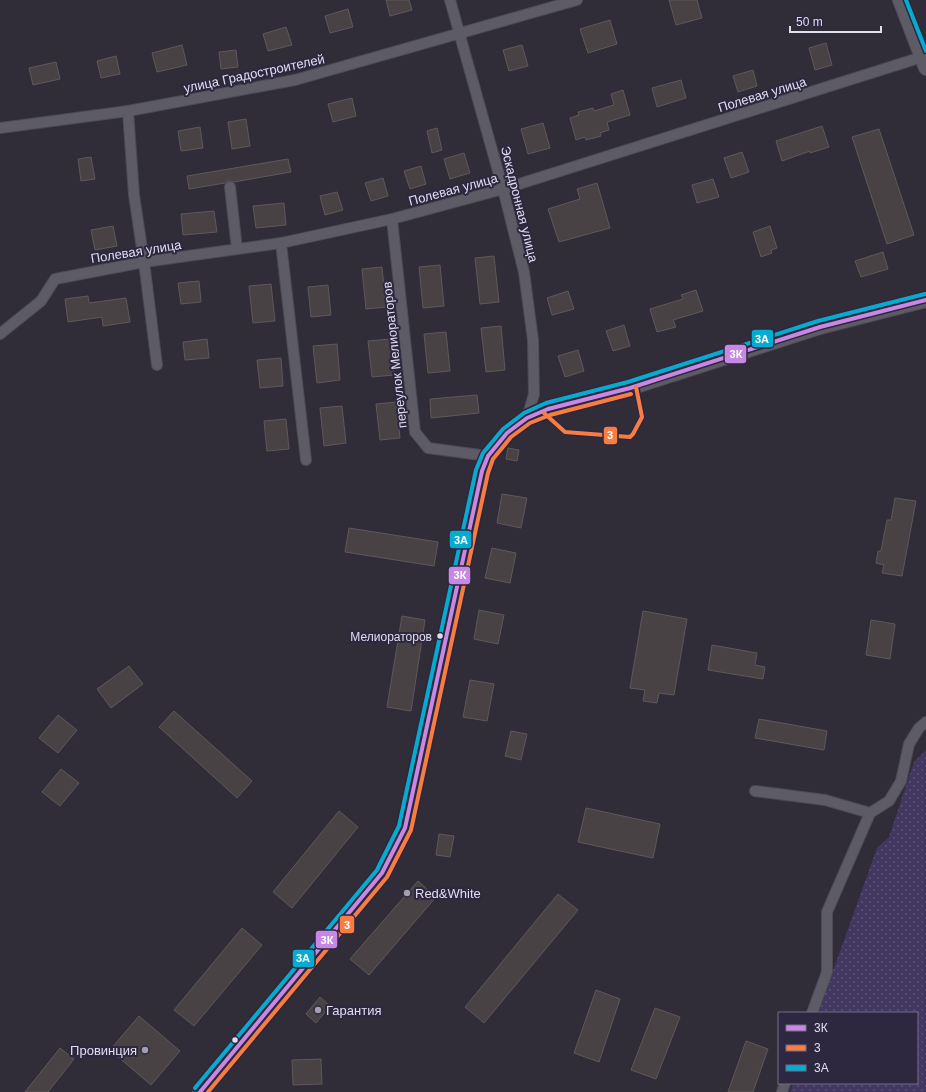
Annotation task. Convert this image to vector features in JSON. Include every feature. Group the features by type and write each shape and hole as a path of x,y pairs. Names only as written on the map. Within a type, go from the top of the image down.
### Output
{"street":[{"name":"Эскадронная улица","path":"450,0 503,189 524,272 533,340 534,394 527,418"},
{"name":"улица Градостроителей","path":"0,128 128,111 295,80 577,0"},
{"path":"900,0 924,63"},
{"name":"Полевая улица","path":"0,334 41,301 55,278 144,262 281,243 392,219 503,189 924,63"},
{"path":"128,111 134,195 157,365"},
{"path":"230,187 238,249"},
{"name":"переулок Мелиораторов","path":"392,219 415,432 428,448 488,456"},
{"path":"281,243 306,460"},
{"path":"200,1092 382,873 405,828 482,471 488,456 507,433 527,418 548,409 630,388 820,327 926,300"},
{"path":"812,1012 827,972 827,912 870,813 889,800 901,781 909,744 919,728 926,722"},
{"path":"755,791 825,800 870,813"}],"shaded area":[{"path":"926,750 926,1092 790,1092 793,1084 918,1084 918,1012 818,1012 877,848 889,837 914,762"}],"building":[{"path":"386,0 409,0 412,10 390,16"},
{"path":"669,0 697,0 702,18 676,25"},
{"path":"348,9 353,27 330,33 325,16"},
{"path":"610,20 617,44 588,53 580,29"},
{"path":"286,27 292,45 268,51 263,34"},
{"path":"826,43 832,65 815,70 809,48"},
{"path":"182,45 187,65 157,72 152,53"},
{"path":"522,45 528,66 509,71 503,50"},
{"path":"236,50 238,67 221,69 219,52"},
{"path":"116,56 120,74 101,78 97,61"},
{"path":"56,62 60,79 33,85 29,68"},
{"path":"753,70 757,86 738,92 733,76"},
{"path":"681,80 686,98 657,107 652,88"},
{"path":"623,90 630,115 607,122 609,130 600,133 601,136 586,140 585,137 576,140 570,118 579,115 578,112 593,108 594,111 614,105 611,94"},
{"path":"352,98 356,116 333,122 328,104"},
{"path":"246,119 250,146 232,149 228,122"},
{"path":"543,123 550,148 528,154 521,129"},
{"path":"822,126 829,147 810,153 810,151 782,161 776,141"},
{"path":"200,127 203,148 181,151 178,131"},
{"path":"437,128 442,150 432,153 427,131"},
{"path":"879,129 914,235 887,244 852,137"},
{"path":"742,152 749,172 731,178 724,158"},
{"path":"464,153 470,173 450,179 444,159"},
{"path":"91,157 95,179 81,181 78,159"},
{"path":"288,159 291,172 234,182 229,181 189,189 187,176"},
{"path":"421,166 426,184 410,189 404,171"},
{"path":"383,178 388,196 371,201 365,183"},
{"path":"713,179 719,197 697,203 692,185"},
{"path":"597,183 610,228 559,242 548,209 580,199 577,189"},
{"path":"337,192 343,210 325,215 320,196"},
{"path":"284,203 286,225 256,228 253,206"},
{"path":"214,211 217,232 183,235 181,214"},
{"path":"113,226 117,246 95,250 91,230"},
{"path":"770,226 777,248 771,250 772,253 761,257 753,232"},
{"path":"883,252 888,269 861,277 855,261"},
{"path":"494,256 499,302 480,304 475,258"},
{"path":"440,265 444,306 423,308 419,267"},
{"path":"382,267 386,307 366,309 362,269"},
{"path":"199,281 201,302 181,304 178,283"},
{"path":"271,284 275,321 253,323 249,286"},
{"path":"328,285 331,315 311,317 308,287"},
{"path":"696,290 703,311 673,320 676,327 657,332 650,309 683,299 681,295"},
{"path":"568,291 574,309 552,315 547,298"},
{"path":"88,296 89,303 126,298 130,322 103,326 102,317 68,322 65,299"},
{"path":"624,325 630,346 613,351 606,331"},
{"path":"501,326 505,370 486,372 481,328"},
{"path":"446,332 450,371 428,373 424,334"},
{"path":"207,339 209,358 185,360 183,342"},
{"path":"390,339 394,375 372,377 368,341"},
{"path":"337,344 340,380 317,383 313,346"},
{"path":"578,350 584,371 565,377 558,356"},
{"path":"281,358 283,386 260,388 257,360"},
{"path":"477,395 479,413 431,418 430,399"},
{"path":"396,402 400,438 380,440 376,404"},
{"path":"342,406 346,443 324,446 320,408"},
{"path":"286,419 289,449 267,451 264,421"},
{"path":"508,448 519,450 517,461 506,459"},
{"path":"502,494 527,498 521,528 497,523"},
{"path":"895,498 916,501 902,576 882,573 884,565 876,563 878,551 881,551 887,520 891,520"},
{"path":"349,528 438,542 434,566 345,552"},
{"path":"492,548 516,553 510,583 485,578"},
{"path":"479,610 504,615 498,644 474,639"},
{"path":"643,611 687,619 674,695 659,693 657,703 643,701 645,690 630,688"},
{"path":"402,616 425,620 411,711 387,707"},
{"path":"871,620 895,624 890,659 866,655"},
{"path":"712,645 757,653 755,665 765,667 763,679 708,670"},
{"path":"129,666 143,684 111,708 97,689"},
{"path":"470,680 494,684 487,721 463,717"},
{"path":"174,711 252,781 237,798 159,727"},
{"path":"58,715 77,730 58,753 39,738"},
{"path":"759,719 827,731 824,750 755,738"},
{"path":"511,731 527,734 521,760 505,756"},
{"path":"61,769 79,783 60,806 42,792"},
{"path":"586,808 660,824 653,858 578,842"},
{"path":"339,811 358,827 292,908 273,892"},
{"path":"439,834 454,836 450,857 436,855"},
{"path":"418,881 436,897 369,975 350,959"},
{"path":"558,894 578,910 484,1023 465,1007"},
{"path":"242,928 262,945 194,1026 174,1010"},
{"path":"596,990 620,999 599,1062 574,1053"},
{"name":"Гарантия","path":"320,997 330,1006 316,1023 306,1014"},
{"path":"655,1008 680,1017 656,1079 631,1070"},
{"name":"Провинция","path":"139,1016 180,1051 151,1085 110,1050"},
{"path":"746,1041 768,1049 753,1092 728,1092"},
{"path":"60,1048 74,1059 48,1092 25,1092"},
{"path":"321,1059 322,1084 293,1085 292,1060"}],"transit line":[{"name":"3А","path":"906,0 926,51"},
{"name":"3А","path":"195,1088 377,870 399,826 476,470 483,453 503,429 524,413 546,403 628,382 818,321 925,294"},
{"name":"3К","path":"200,1092 382,873 405,828 482,471 488,456 507,433 527,418 548,409 630,388 820,327 926,300"},
{"name":"3","path":"544,413 565,432 630,437 642,417 636,387"},
{"name":"3","path":"208,1092 387,877 411,830 488,473 493,459 511,437 530,423 550,415 631,394"}],"place":[{"name":"Мелиораторов","path":"440,636"},
{"name":"Red&White","path":"407,893"},
{"name":"Гарантия","path":"318,1010"},
{"name":"Провинция","path":"145,1050"}]}
